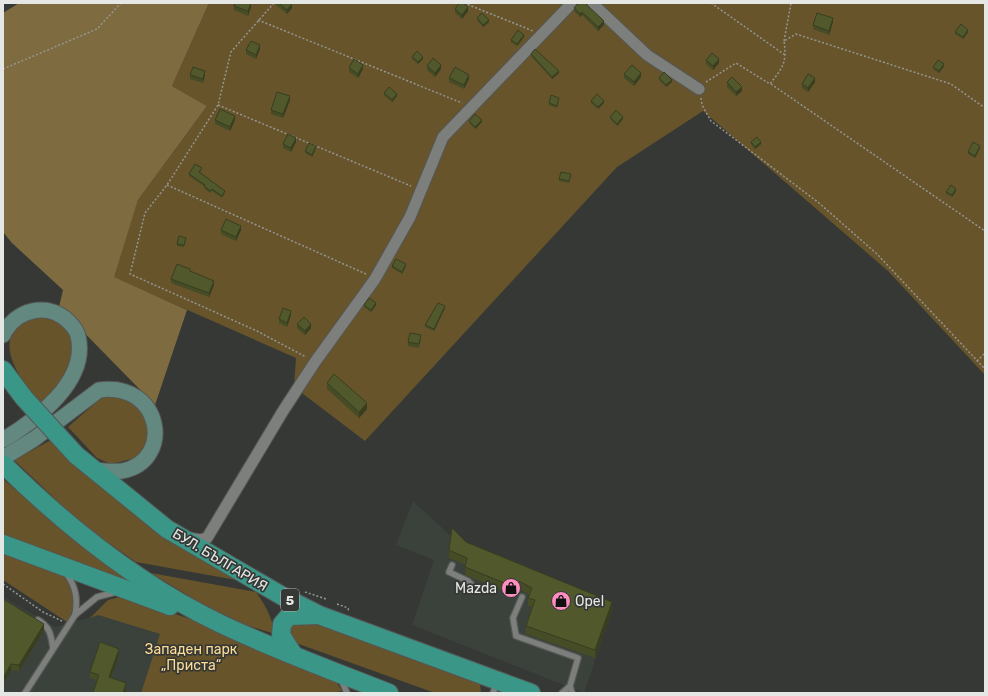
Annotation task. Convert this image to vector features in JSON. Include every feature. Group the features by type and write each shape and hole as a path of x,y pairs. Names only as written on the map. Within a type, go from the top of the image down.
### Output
{"highway":[{"name":"БУЛ. БЪЛГАРИЯ","path":"3,370 24,398 76,454 94,470 176,534 218,560 284,597 323,607 495,687 531,693"},
{"path":"3,464 75,529 112,558 152,585 218,623"},
{"path":"3,544 218,623 338,674 389,693"},
{"path":"293,654 280,629 285,619 289,616 323,607"}],"main road":[{"path":"3,335 7,326 25,312 44,309 64,317 73,325 78,335 79,352 73,373 42,414 3,440"},
{"path":"3,458 34,439 99,390 111,388 136,396 144,402 152,412 155,423 155,437 150,450 143,460 122,471 94,470"}],"street":[{"path":"207,538 283,411 315,362 375,279 410,217 443,137 543,35 572,3"},
{"path":"592,3 647,55 699,88"},
{"path":"176,534 194,540 207,538"},
{"path":"207,538 218,560"}],"lane":[{"path":"57,565 66,574 74,587 77,604 75,615"},
{"path":"452,565 449,572 468,580 471,584"},
{"path":"25,693 75,615 90,601 112,592 138,594"},
{"path":"522,598 513,618 516,636 578,658 570,686 572,693"},
{"path":"34,618 46,625 51,635 53,648"},
{"path":"338,674 347,693"},
{"path":"562,693 570,686"}],"path":[{"path":"3,69 97,29 121,3"},
{"path":"274,3 231,52 218,104 167,185 145,213 130,274 257,331 315,362"},
{"path":"464,3 543,35"},
{"path":"711,3 786,56"},
{"path":"770,84 783,68 786,56 784,41 791,3"},
{"path":"258,20 472,108"},
{"path":"784,41 796,34 951,84 985,108"},
{"path":"985,232 770,84 736,63 699,88 702,105 711,121 819,203 877,254 985,369"},
{"path":"218,104 422,190"},
{"path":"167,185 375,279"},
{"path":"977,361 985,353"},
{"path":"3,584 43,612 69,624"},
{"path":"316,595 323,607"},
{"path":"336,604 348,608"}],"shaded area":[{"path":"19,3 209,3 172,86 207,106 138,200 114,277 187,310 155,405 59,307 63,290 12,243 3,232 3,13"},
{"path":"413,501 466,550 612,610 584,693 412,625 434,560 396,545"},
{"path":"3,597 55,627 98,615 160,634 141,693 3,693"}],"green space":[{"path":"209,3 985,3 985,375 888,271 703,111 617,167 365,441 294,387 296,358 113,277 138,200 207,106 172,86"},
{"path":"51,315 75,334 71,368 42,404 22,380 12,360 10,340 13,331 23,322 34,317"},
{"path":"111,395 138,402 150,424 145,450 136,458 111,464 97,458 68,427 101,398"},
{"path":"53,439 158,530 236,580 136,562 84,526 14,460"},
{"path":"3,479 64,531 160,595 3,539"},
{"path":"3,550 59,571 64,576 70,588 73,602 73,609 67,622 3,580"},
{"path":"151,573 256,592 268,612 275,634 246,625 207,607"},
{"name":"Западен парк „Приста“","path":"120,597 197,621 337,683 342,691 331,693 141,693 160,634 98,615 90,618 108,600"},
{"path":"300,617 480,684 481,693 435,693 292,642 287,626"}],"building":[{"path":"235,3 251,3 248,11 234,6"},
{"path":"279,3 291,3 292,4 287,10"},
{"path":"459,3 463,3 468,7 462,15 455,9"},
{"path":"578,3 586,3 604,21 598,27 582,12 580,14 574,8"},
{"path":"482,13 489,20 483,25 477,18"},
{"path":"817,13 833,18 829,31 813,25"},
{"path":"961,24 968,30 963,37 955,32"},
{"path":"518,30 524,35 517,44 511,40"},
{"path":"251,41 260,45 256,55 246,50"},
{"path":"535,49 559,71 552,77 531,54"},
{"path":"417,51 423,57 418,62 412,57"},
{"path":"712,53 719,59 713,66 706,60"},
{"path":"433,58 441,65 435,73 427,66"},
{"path":"354,59 363,65 358,74 349,68"},
{"path":"938,60 944,64 939,71 933,67"},
{"path":"632,65 641,73 634,82 624,74"},
{"path":"193,67 205,71 203,79 190,75"},
{"path":"455,67 469,75 464,85 449,78"},
{"path":"664,72 672,80 666,85 659,78"},
{"path":"808,74 815,78 808,88 802,84"},
{"path":"732,77 742,87 736,92 727,82"},
{"path":"389,87 397,94 392,100 384,93"},
{"path":"277,92 290,96 283,114 271,110"},
{"path":"597,94 604,101 598,107 591,101"},
{"path":"551,95 559,98 557,106 549,103"},
{"path":"220,109 235,116 230,127 215,120"},
{"path":"616,110 623,117 617,124 610,117"},
{"path":"475,114 482,120 475,127 469,121"},
{"path":"288,134 296,138 291,148 283,144"},
{"path":"757,137 761,142 755,147 751,142"},
{"path":"973,142 980,146 975,156 968,152"},
{"path":"309,143 316,146 312,155 305,151"},
{"path":"195,164 202,168 199,172 225,191 222,196 212,189 210,191 204,186 205,185 189,174"},
{"path":"561,172 571,174 569,181 559,179"},
{"path":"951,185 956,189 952,195 946,192"},
{"path":"226,219 241,226 236,237 221,230"},
{"path":"179,236 186,238 184,245 177,244"},
{"path":"396,259 406,264 402,272 392,266"},
{"path":"177,264 214,281 209,293 171,279"},
{"path":"369,298 376,303 371,310 364,305"},
{"path":"438,303 445,306 434,329 425,325"},
{"path":"283,308 291,311 287,323 279,319"},
{"path":"304,317 311,324 305,331 297,324"},
{"path":"410,333 421,335 419,344 408,342"},
{"path":"334,374 367,403 359,412 327,383"},
{"name":"Opel","path":"452,528 466,542 612,602 595,650 526,626 535,600 528,598 532,588 519,581 517,588 465,567 467,558 449,550"},
{"path":"3,599 44,624 19,665 11,664 3,678"},
{"path":"100,642 119,649 109,677 126,683 123,693 93,693 99,675 90,672"}],"place":[{"name":"Mazda","path":"511,588"},
{"name":"Opel","path":"561,601"}]}
